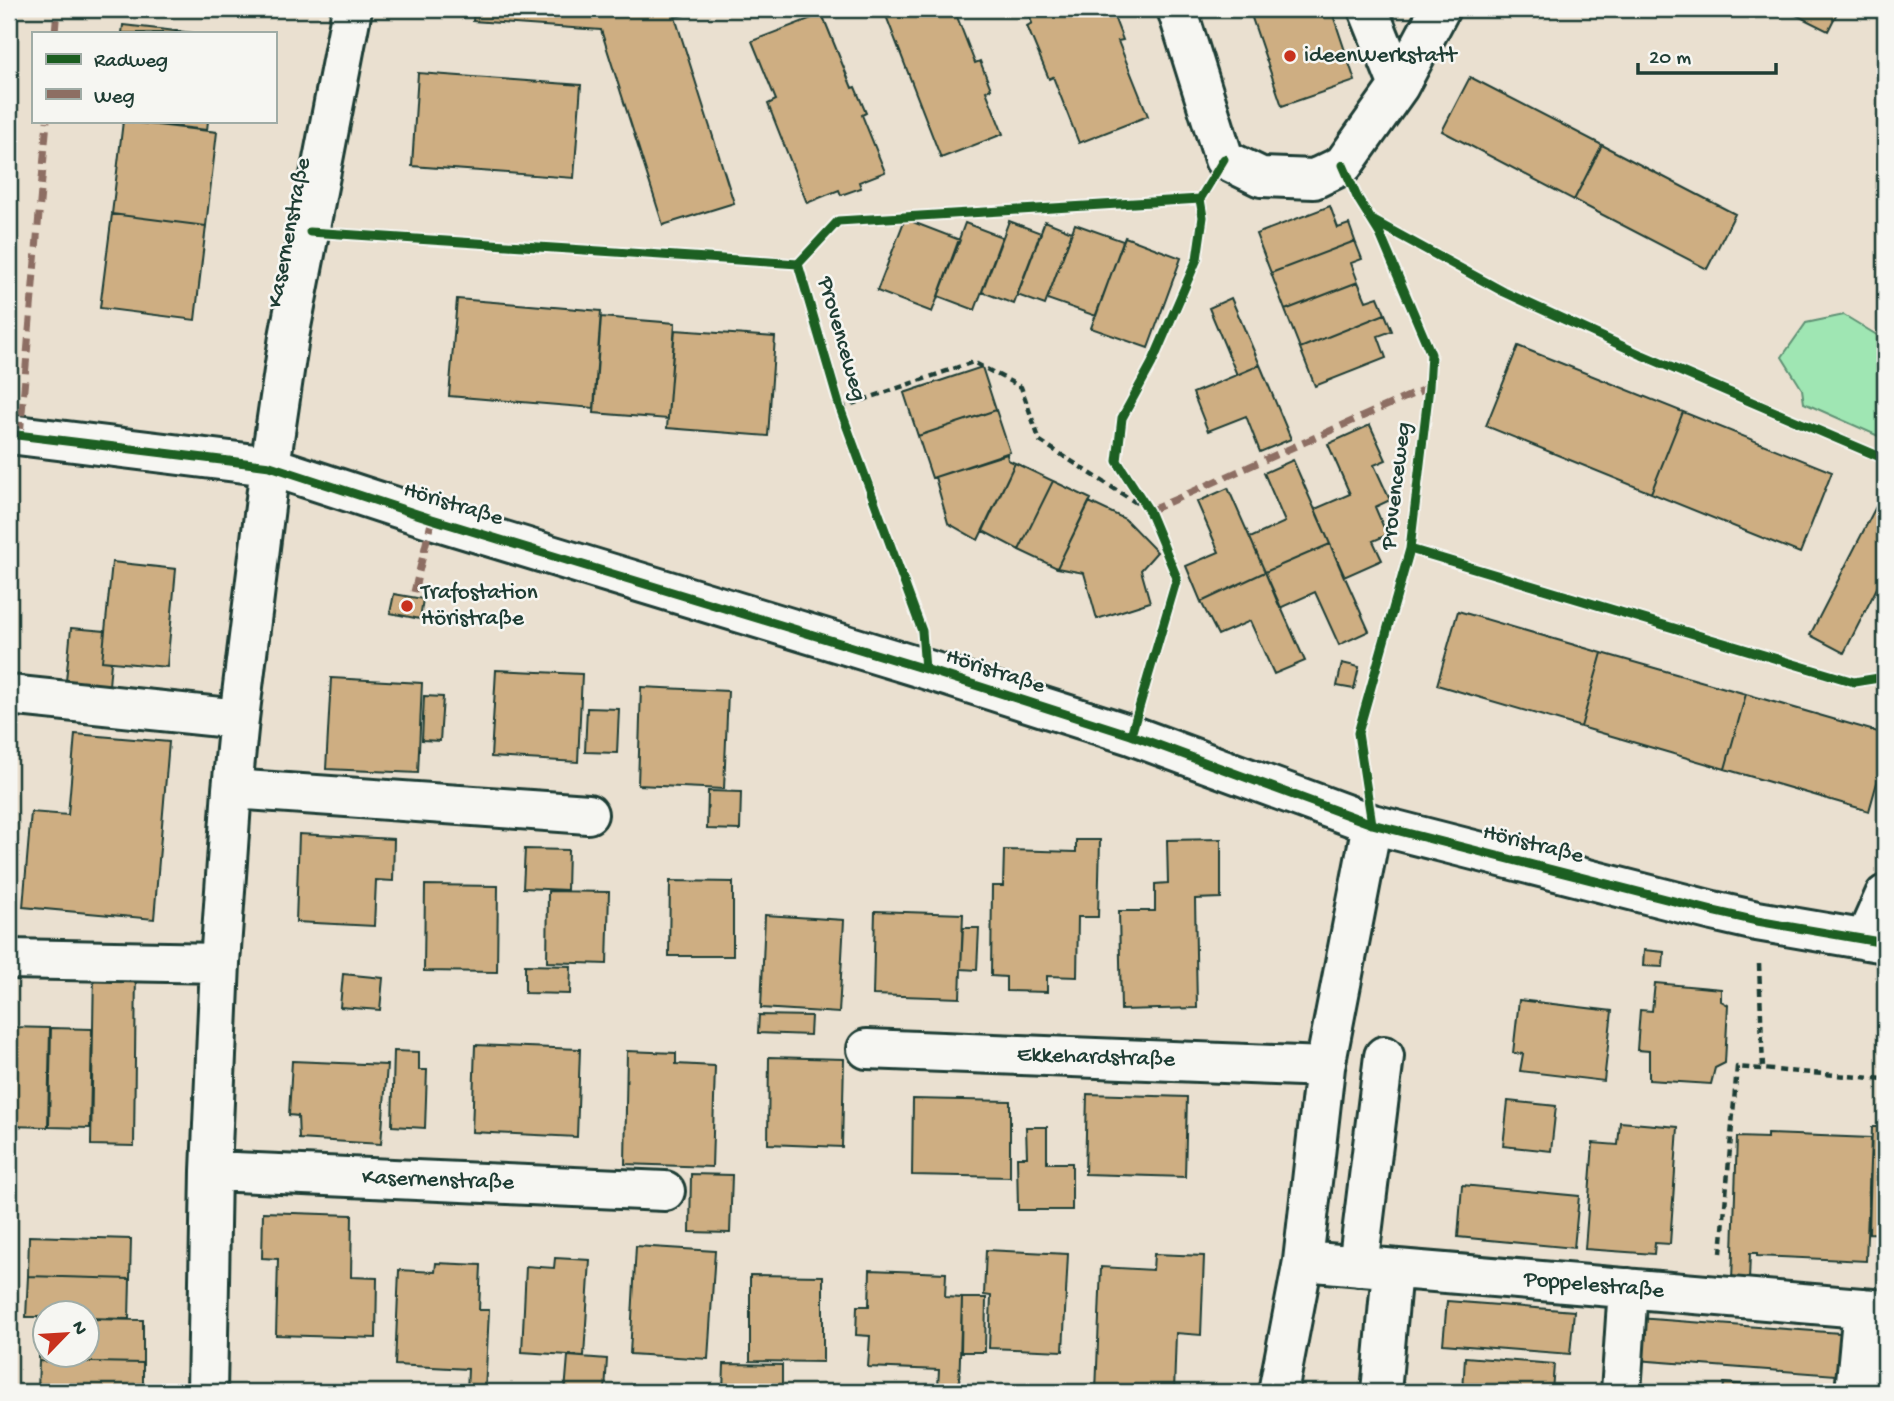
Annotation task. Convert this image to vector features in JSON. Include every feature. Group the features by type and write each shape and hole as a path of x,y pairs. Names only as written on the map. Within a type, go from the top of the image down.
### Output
{"street":[{"name":"Kasernenstraße","path":"207,1392 211,1171 220,963 239,719 289,337 352,9"},
{"path":"1177,9 1224,159 1261,177 1314,179 1343,165 1399,86 1440,9"},
{"path":"1368,9 1399,86"},
{"name":"Höristraße","path":"9,434 270,466 389,506 1131,735 1372,824 1757,921 1875,941"},
{"path":"9,695 239,719"},
{"path":"232,789 588,814"},
{"path":"1278,1392 1303,1261 1325,1067 1372,824"},
{"path":"1875,941 1885,895"},
{"path":"9,960 220,963"},
{"name":"Ekkehardstraße","path":"867,1049 1325,1067"},
{"path":"1381,1392 1375,1268 1384,1056"},
{"name":"Kasernenstraße","path":"211,1171 665,1191"},
{"name":"Poppelestraße","path":"1303,1261 1874,1309"},
{"path":"1620,1392 1628,1289"},
{"path":"1855,1392 1874,1309"}],"path":[{"path":"840,408 973,362 1021,387 1040,441 1149,510"},
{"path":"1757,921 1763,1069"},
{"path":"1717,1296 1737,1067 1885,1079"}],"green space":[{"path":"1844,315 1885,340 1885,439 1804,403 1802,389 1782,357 1806,323"}],"building":[{"path":"474,9 682,9 684,15 675,17 734,203 663,225 601,30 473,21"},
{"path":"897,9 954,9 975,63 980,61 991,89 986,91 1003,134 941,158 885,13"},
{"path":"1026,9 1111,9 1123,40 1118,41 1148,116 1079,143 1053,77 1049,79 1027,26 1032,23"},
{"path":"1249,9 1331,9 1355,81 1282,106"},
{"path":"1784,9 1839,9 1828,31"},
{"path":"822,14 852,88 855,87 866,113 862,115 885,172 859,182 861,188 841,195 839,190 807,203 768,104 776,100 752,41"},
{"path":"123,25 185,32 122,32"},
{"path":"418,73 581,85 574,178 412,166"},
{"path":"1470,77 1602,145 1574,200 1442,131"},
{"path":"123,122 217,132 206,226 112,214"},
{"path":"136,122 208,122 207,130"},
{"path":"1602,145 1735,214 1707,269 1574,200"},
{"path":"1330,206 1338,228 1349,224 1355,241 1271,273 1256,234"},
{"path":"112,214 206,226 195,320 100,308"},
{"path":"905,219 960,240 932,312 877,291"},
{"path":"1009,221 1041,233 1014,304 982,292"},
{"path":"1045,221 1072,232 1045,305 1017,295"},
{"path":"965,223 1002,237 975,310 938,296"},
{"path":"1075,224 1123,241 1096,316 1047,299"},
{"path":"1125,237 1181,258 1148,348 1091,328"},
{"path":"1355,241 1362,259 1351,263 1358,282 1285,310 1271,273"},
{"path":"1358,282 1366,301 1378,297 1385,314 1300,348 1285,310"},
{"path":"1231,298 1260,365 1237,375 1209,308"},
{"path":"457,299 601,311 594,408 449,396"},
{"path":"1385,314 1392,331 1378,336 1386,358 1315,386 1300,348"},
{"path":"601,317 675,323 668,419 594,413"},
{"path":"675,330 775,337 768,436 667,428"},
{"path":"1518,346 1683,412 1651,493 1486,426"},
{"path":"1260,365 1291,439 1260,452 1246,416 1208,431 1193,393"},
{"path":"982,367 996,410 918,436 904,393"},
{"path":"996,410 1010,452 932,478 918,436"},
{"path":"1683,412 1832,472 1800,553 1651,493"},
{"path":"1370,425 1386,460 1374,465 1390,500 1375,507 1387,535 1373,541 1382,560 1344,577 1315,509 1350,494 1328,444"},
{"path":"1007,454 1008,460 1015,463 978,540 948,523 935,477"},
{"path":"1293,460 1330,544 1265,572 1250,538 1285,522 1264,473"},
{"path":"1015,463 1053,481 1019,550 983,531"},
{"path":"1053,481 1091,499 1057,568 1019,550"},
{"path":"1228,488 1265,572 1201,602 1186,566 1219,552 1197,502"},
{"path":"1885,489 1885,572 1844,653 1810,635"},
{"path":"1089,502 1125,519 1157,552 1141,570 1150,602 1097,619 1084,573 1057,568"},
{"path":"9,517 17,517 9,611"},
{"path":"1330,544 1369,631 1339,645 1315,592 1280,608 1265,572"},
{"path":"112,562 176,569 167,667 102,661"},
{"path":"1265,572 1305,661 1274,674 1250,621 1218,635 1201,602"},
{"name":"Trafostation Höristraße","path":"394,594 423,599 420,619 390,613"},
{"path":"1458,611 1602,653 1581,727 1437,685"},
{"path":"71,628 105,631 102,661 111,662 109,686 66,681"},
{"path":"1602,653 1746,694 1725,769 1581,727"},
{"path":"1342,663 1359,667 1354,689 1337,686"},
{"path":"496,670 582,674 578,762 491,757"},
{"path":"331,678 422,683 418,773 326,769"},
{"path":"641,687 728,691 724,789 638,785"},
{"path":"1746,694 1885,734 1885,754 1869,811 1725,769"},
{"path":"424,696 443,697 440,741 422,740"},
{"path":"587,708 619,709 617,753 585,752"},
{"path":"75,734 169,742 154,919 23,907 31,812 68,815"},
{"path":"708,791 741,792 740,830 707,829"},
{"path":"299,834 394,839 393,881 376,880 374,926 296,922"},
{"path":"1221,839 1221,898 1195,899 1197,1008 1121,1010 1119,911 1155,911 1155,884 1168,883 1167,840"},
{"path":"1076,840 1100,840 1098,917 1078,917 1077,977 1047,976 1047,992 1006,991 1006,977 991,976 992,886 1003,886 1004,850 1076,852"},
{"path":"525,849 568,850 567,890 523,888"},
{"path":"670,881 733,882 733,956 669,956"},
{"path":"425,885 498,886 497,972 424,971"},
{"path":"548,891 609,892 607,964 547,962"},
{"path":"875,911 963,914 960,998 873,995"},
{"path":"765,915 844,920 839,1013 761,1008"},
{"path":"963,928 979,928 977,970 961,969"},
{"path":"1644,950 1664,952 1663,967 1643,966"},
{"path":"525,965 571,966 570,994 525,993"},
{"path":"94,969 136,969 134,1146 91,1145"},
{"path":"343,974 383,978 380,1010 340,1007"},
{"path":"1655,983 1721,989 1721,1001 1728,1005 1725,1063 1715,1068 1711,1084 1649,1080 1649,1051 1637,1050 1640,1010 1652,1011"},
{"path":"1519,1000 1612,1011 1604,1081 1520,1071 1523,1054 1513,1053"},
{"path":"759,1015 811,1016 810,1035 758,1033"},
{"path":"9,1027 50,1028 48,1127 9,1126"},
{"path":"51,1028 92,1029 90,1128 49,1127"},
{"path":"475,1045 580,1049 577,1137 472,1132"},
{"path":"394,1051 419,1052 419,1070 427,1070 425,1128 392,1126"},
{"path":"627,1051 676,1053 676,1064 715,1066 712,1167 625,1164"},
{"path":"769,1057 844,1059 842,1147 768,1144"},
{"path":"292,1061 387,1065 381,1144 299,1139 298,1116 289,1115"},
{"path":"1087,1094 1187,1097 1185,1177 1085,1174"},
{"path":"913,1099 1010,1101 1010,1177 912,1175"},
{"path":"1508,1101 1556,1106 1551,1151 1503,1146"},
{"path":"1620,1122 1678,1127 1670,1244 1655,1243 1654,1254 1585,1249 1593,1143 1618,1145"},
{"path":"1026,1127 1047,1127 1047,1163 1072,1163 1072,1210 1018,1210 1017,1157 1027,1157"},
{"path":"1872,1127 1885,1127 1885,1234 1869,1233"},
{"path":"1767,1134 1871,1138 1866,1261 1757,1256 1757,1253 1750,1253 1749,1282 1732,1281 1737,1137 1767,1138"},
{"path":"691,1174 732,1175 730,1233 690,1232"},
{"path":"1462,1185 1579,1196 1574,1248 1458,1237"},
{"path":"263,1212 352,1215 351,1277 377,1278 376,1338 276,1335 278,1259 262,1258"},
{"path":"29,1236 131,1239 130,1279 28,1276"},
{"path":"636,1246 715,1251 708,1359 630,1354"},
{"path":"986,1250 1068,1254 1063,1351 989,1348 991,1296 984,1295"},
{"path":"1154,1254 1204,1256 1201,1335 1176,1333 1174,1392 1096,1392 1101,1267 1153,1270"},
{"path":"555,1258 590,1260 584,1356 522,1352 526,1266 554,1268"},
{"path":"436,1263 481,1265 479,1310 489,1310 485,1392 467,1392 468,1369 395,1365 399,1270 435,1272"},
{"path":"870,1270 946,1273 945,1297 962,1298 959,1387 938,1387 939,1370 868,1367 870,1336 856,1335 857,1306 869,1306"},
{"path":"750,1275 823,1276 823,1362 750,1361"},
{"path":"28,1276 130,1279 129,1319 102,1318 102,1300 32,1300 32,1317 26,1317"},
{"path":"962,1298 986,1298 985,1352 961,1352"},
{"path":"1447,1301 1574,1311 1570,1354 1443,1344"},
{"path":"1638,1318 1853,1334 1849,1376 1636,1360"},
{"path":"102,1319 143,1320 143,1363 102,1362"},
{"path":"568,1356 607,1359 605,1392 565,1392"},
{"path":"1465,1357 1554,1364 1552,1392 1463,1392"},
{"path":"102,1362 143,1363 143,1392 38,1392 39,1370 102,1370"},
{"path":"724,1364 782,1365 782,1392 723,1392"},
{"path":"1724,1383 1810,1390 1810,1392 1723,1392"}],"marked path":[{"path":"55,32 57,9"},
{"path":"20,436 47,122"},
{"path":"1149,511 1429,387"},
{"path":"414,592 432,519"}],"cycle path":[{"name":"Provenceweg","path":"925,669 922,631 840,408 798,264 838,221 1200,199 1224,159"},
{"name":"Provenceweg","path":"1343,165 1357,197 1380,234 1431,354 1410,549 1358,733 1372,824"},
{"path":"1131,735 1177,578 1149,511 1117,461 1122,418 1152,363 1197,259 1203,217 1200,199"},
{"path":"1372,220 1504,292 1642,355 1885,459"},
{"path":"310,232 798,264"},
{"path":"9,434 270,466 432,519 925,669 1131,735 1372,824 1713,911 1885,943"},
{"name":"Provenceweg","path":"1410,549 1854,682 1885,677"}],"place":[{"name":"ideenWerkstatt","path":"1290,56"},
{"name":"Trafostation Höristraße","path":"407,606"}]}
